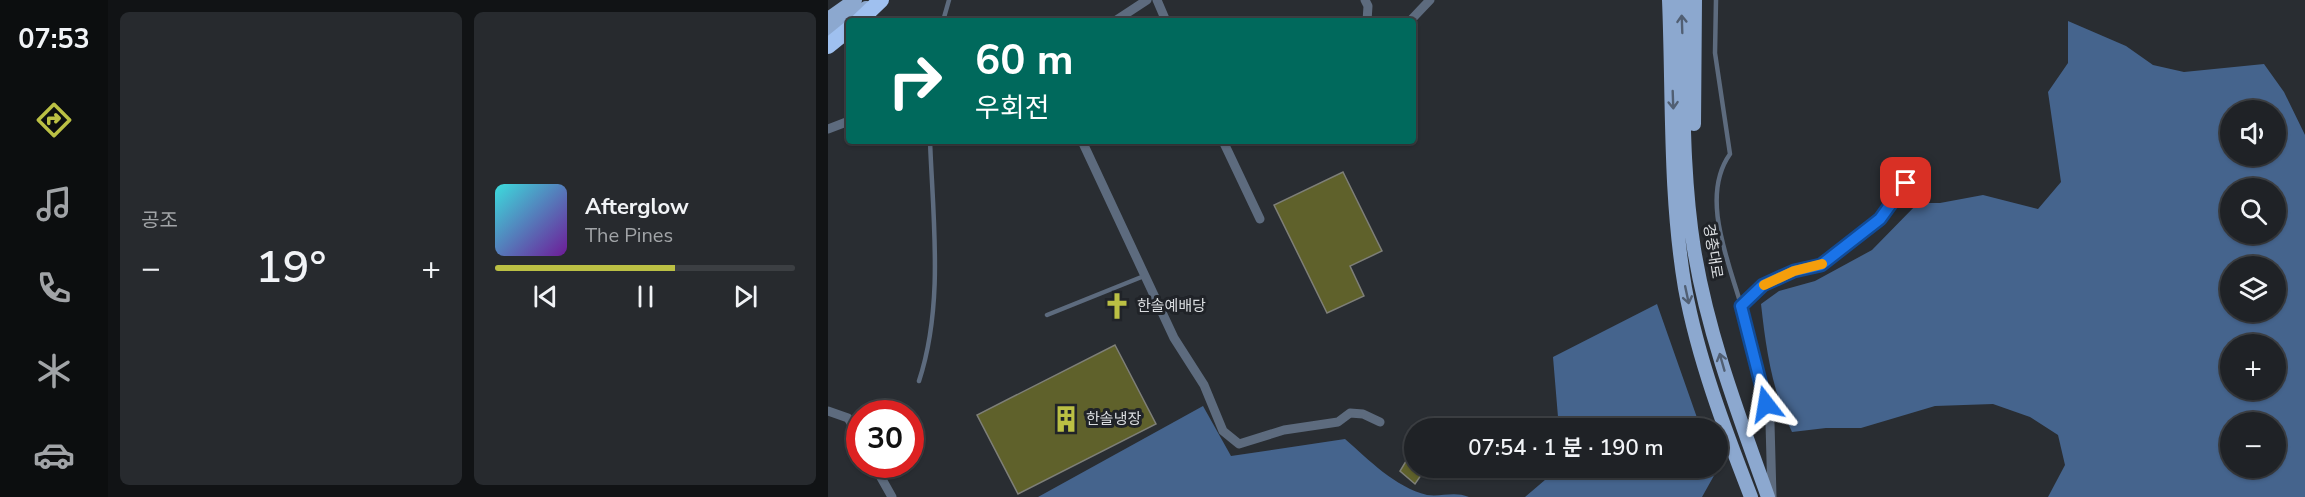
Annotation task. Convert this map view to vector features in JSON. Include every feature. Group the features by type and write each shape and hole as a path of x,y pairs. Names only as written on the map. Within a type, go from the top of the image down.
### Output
{"highway":[{"path":"862,18 879,0"},
{"path":"828,46 846,31"}],"main road":[{"path":"828,19 855,0"},
{"path":"852,18 879,0"},
{"name":"경충대로","path":"1669,0 1677,212 1686,289 1714,391 1751,497"},
{"name":"경충대로","path":"1681,0 1687,170 1694,247 1701,285 1728,382 1770,497"},
{"path":"1694,247 1695,0"},
{"path":"828,34 846,22"}],"street":[{"path":"1120,18 1147,0"},
{"path":"1156,0 1165,18"},
{"path":"1365,0 1368,6 1367,18"},
{"path":"1413,18 1430,0"},
{"path":"828,129 846,122"},
{"path":"1083,144 1174,338 1204,385 1223,431 1232,442 1239,444 1284,430 1338,422 1350,413 1363,414 1380,422"},
{"path":"1224,144 1260,219"},
{"path":"1770,497 1770,423 1741,306 1763,285 1794,271 1821,265 1880,219 1906,183"},
{"path":"828,411 846,416"},
{"path":"881,478 892,497"}],"lane":[{"path":"944,18 949,0"},
{"path":"1716,0 1715,53 1730,154 1721,166 1717,183 1718,205 1721,231 1741,306"},
{"path":"919,381 927,358 931,331 936,255 930,144"},
{"path":"1047,315 1144,276"}],"shaded area":[{"path":"2068,21 2126,46 2153,65 2184,72 2264,64 2284,92 2305,135 2305,497 2048,497 2065,465 2058,435 2030,417 1993,404 1935,406 1861,428 1826,428 1792,432 1779,401 1771,370 1761,304 1779,291 1815,281 1872,250 1918,203 1940,203 1983,195 2038,209 2061,182 2048,92 2068,63"},
{"path":"1657,304 1697,418 1558,418 1553,357"},
{"path":"1203,406 1231,456 1345,439 1383,472 1404,486 1427,495 1458,494 1469,497 1038,497"},
{"path":"1547,478 1713,478 1702,497 1525,497"}],"building":[{"path":"1343,172 1382,251 1350,266 1364,296 1327,313 1274,205"},
{"name":"한솔냉장","path":"1115,345 1156,424 1018,494 977,415"},
{"path":"1408,478 1419,478 1415,484"}],"slow traffic":[{"path":"1764,285 1794,271 1822,264"}],"place":[{"name":"한솔예배당","path":"1117,306"},
{"name":"한솔냉장","path":"1066,419"}],"route":[{"path":"1766,404 1741,306 1763,285 1794,271 1821,265 1880,219 1906,183"}]}
